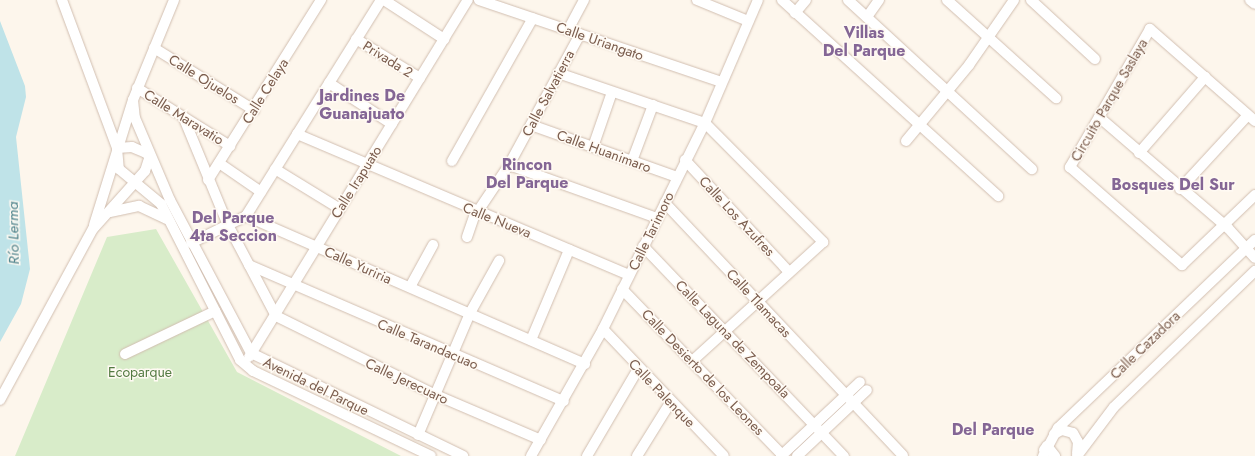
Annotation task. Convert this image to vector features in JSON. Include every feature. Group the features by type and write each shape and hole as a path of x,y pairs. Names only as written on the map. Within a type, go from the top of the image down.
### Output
{"street":[{"path":"62,0 117,148"},
{"path":"93,229 132,100 174,0"},
{"name":"Calle Celaya","path":"208,180 254,110 322,0"},
{"path":"191,243 246,216 381,0"},
{"path":"384,0 444,39"},
{"name":"Calle Irapuato","path":"244,364 276,316 316,247 468,0"},
{"name":"Calle Uriangato","path":"479,0 721,82"},
{"name":"Calle Salvatierra","path":"568,30 584,0"},
{"path":"697,0 748,21"},
{"name":"Calle Tarimoro","path":"531,456 585,364 603,329 685,160 705,123 721,82 758,0"},
{"path":"782,0 919,126 998,196"},
{"path":"795,13 806,0"},
{"path":"848,0 949,91 1032,169"},
{"path":"867,17 880,0"},
{"path":"947,0 1056,98"},
{"path":"906,141 949,91 989,38 1014,0"},
{"path":"1031,0 1095,59"},
{"path":"1250,0 1255,4"},
{"path":"452,161 533,18"},
{"name":"Circuito Parque Saslaya","path":"1222,225 1182,265 1070,167 1150,29 1252,118"},
{"name":"Calle Salvatierra","path":"467,237 477,212 509,165 580,34"},
{"name":"Privada 2","path":"356,39 420,78"},
{"name":"Calle Ojuelos","path":"154,48 254,110"},
{"path":"558,73 705,123 823,242 692,361"},
{"path":"1139,153 1205,77"},
{"path":"329,83 392,124"},
{"name":"Calle Maravatio","path":"137,88 230,146"},
{"path":"593,147 612,92"},
{"name":"Avenida del Parque","path":"132,100 134,118 150,156 191,243 251,353 463,456"},
{"path":"632,161 653,106"},
{"path":"183,116 208,180 228,225 276,316"},
{"path":"1099,117 1222,225 1245,250 1255,258"},
{"path":"1180,189 1252,118"},
{"name":"Calle Huanimaro","path":"531,125 677,177"},
{"name":"Calle Nueva","path":"297,134 366,166 629,275"},
{"path":"0,400 93,229 106,213 136,183 145,171 150,156 132,147 117,148"},
{"name":"Avenida del Parque","path":"117,148 119,169 158,200 244,364 431,456"},
{"name":"Calle Los Azufres","path":"685,160 790,272"},
{"path":"219,163 261,192"},
{"path":"509,165 657,218"},
{"path":"275,169 340,209"},
{"path":"1222,225 1255,195"},
{"name":"Calle Tlamacas","path":"664,203 903,456"},
{"path":"106,213 122,207 139,206 155,211 169,221"},
{"name":"Calle Yuriria","path":"246,216 585,364"},
{"name":"Calle Cazadora","path":"1043,456 1052,435 1255,240"},
{"path":"410,287 433,245"},
{"name":"Calle Laguna de Zempoala","path":"643,246 823,432 844,456"},
{"path":"531,340 569,250"},
{"path":"1245,250 1255,267"},
{"path":"418,435 470,314 499,261"},
{"name":"Calle Tarandacuao","path":"249,265 453,355 564,401"},
{"name":"Calle Cazadora","path":"1077,454 1114,407 1255,271"},
{"name":"Calle Desierto de los Leones","path":"622,288 782,456"},
{"path":"125,354 215,311"},
{"name":"Calle Jerecuaro","path":"276,316 436,395 541,440"},
{"name":"Calle Palenque","path":"603,329 670,403 724,456"},
{"path":"587,456 638,369"},
{"path":"782,456 860,382"},
{"path":"797,456 867,390"},
{"path":"637,456 670,403"},
{"path":"1052,435 1062,430 1073,433 1077,454"},
{"path":"1039,456 1047,446 1055,456"}],"green space":[{"name":"Ecoparque","path":"156,229 237,372 401,456 15,456 107,237"}],"water":[{"name":"Río Lerma","path":"0,21 25,86 26,97 16,137 30,269 21,304 0,342"}],"district":[{"name":"Villas Del Parque","path":"864,42"},
{"name":"Jardines De Guanajuato","path":"362,105"},
{"name":"Rincon Del Parque","path":"527,174"},
{"name":"Bosques Del Sur","path":"1173,185"},
{"name":"Del Parque 4ta Seccion","path":"233,227"},
{"name":"Del Parque","path":"993,430"}]}
